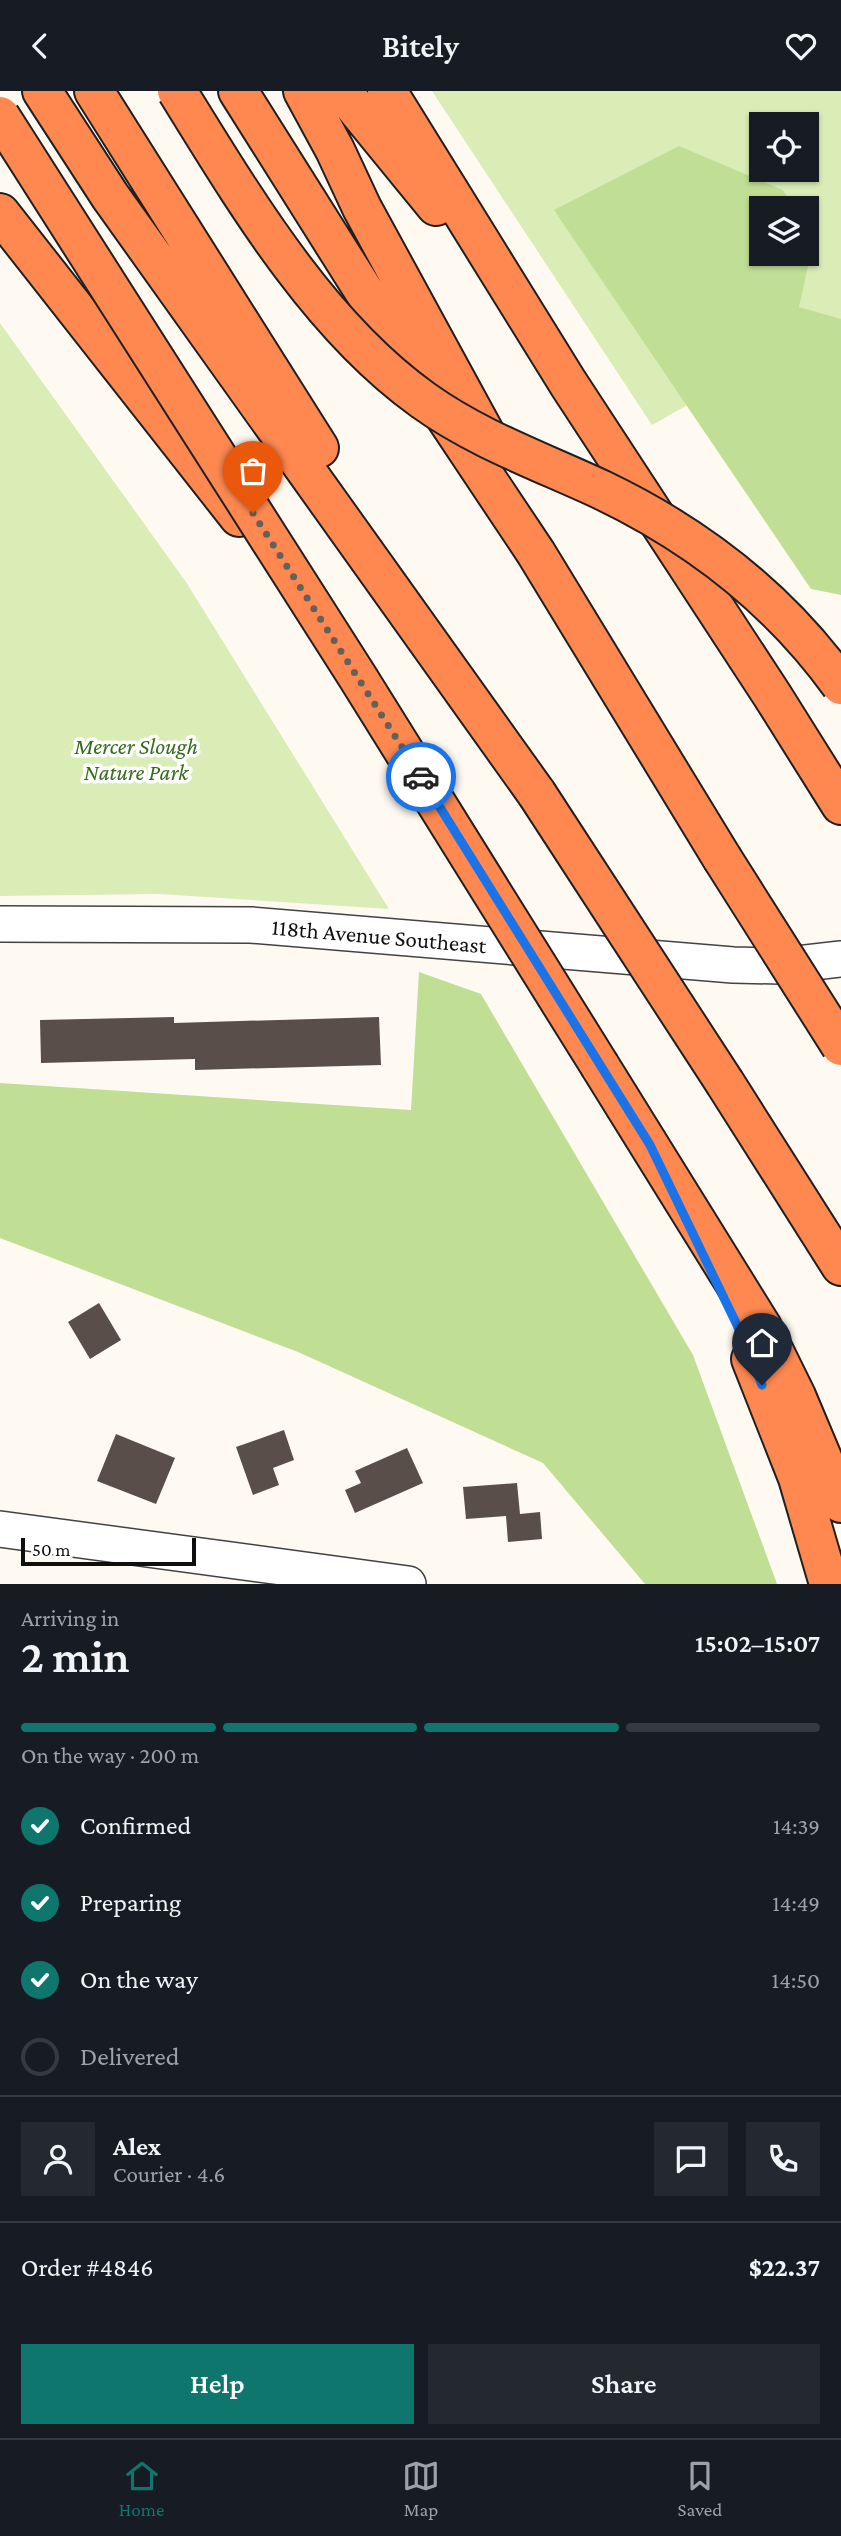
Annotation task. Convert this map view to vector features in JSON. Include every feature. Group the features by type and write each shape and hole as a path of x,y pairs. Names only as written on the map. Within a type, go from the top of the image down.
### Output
{"highway":[{"path":"42,91 110,196 537,794"},
{"path":"94,91 537,794 841,1266"},
{"path":"177,91 289,260 332,316 373,358 423,400 469,428 665,522 708,551 742,577 794,626 841,685"},
{"path":"238,91 408,361 536,552 841,1046"},
{"path":"303,91 362,208 507,475 536,552"},
{"path":"342,91 524,313"},
{"path":"387,91 524,313 841,805"},
{"path":"0,116 357,676 762,1327 796,1396 841,1503"},
{"path":"0,213 257,540 357,676"},
{"path":"650,1145 737,1325 770,1405 798,1478 829,1584"},
{"path":"810,1217 841,1275"}],"street":[{"name":"118th Avenue Southeast","path":"0,924 251,925 733,965 780,966 841,958"},
{"path":"0,1529 408,1584"}],"green space":[{"path":"432,91 841,91 841,338 834,323 652,425"},
{"path":"679,146 749,176 749,182 764,182 783,190 786,196 749,196 749,266 808,266 799,307 841,319 841,595 811,589 554,210"},
{"name":"Mercer Slough Nature Park","path":"0,323 186,582 389,909 159,894 0,896"},
{"path":"419,972 481,994 693,1355 777,1584 645,1584 543,1463 298,1352 0,1238 0,1083 411,1110"}],"building":[{"path":"174,1017 174,1023 379,1017 381,1065 195,1070 195,1059 41,1063 40,1020"},
{"path":"99,1303 121,1340 90,1359 68,1322"},
{"path":"284,1430 294,1460 273,1468 279,1485 253,1495 236,1447"},
{"path":"116,1434 175,1458 156,1504 97,1481"},
{"path":"407,1448 423,1483 355,1513 345,1490 361,1483 355,1471"},
{"path":"517,1483 520,1514 540,1512 542,1539 508,1542 506,1516 466,1519 463,1487"}],"way so far":[{"path":"253,513 421,777"}],"route":[{"path":"421,777 650,1145 737,1325 762,1385"}]}
